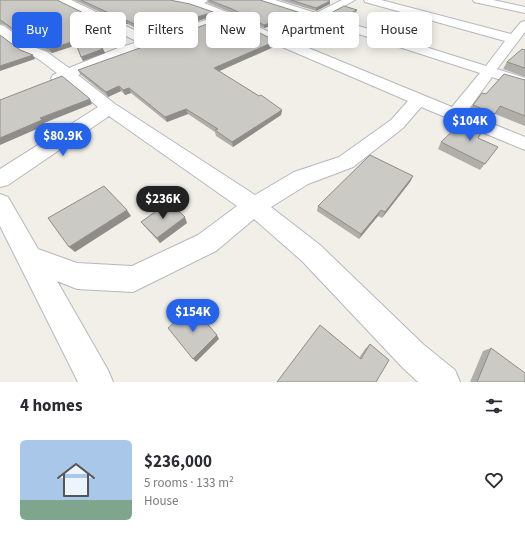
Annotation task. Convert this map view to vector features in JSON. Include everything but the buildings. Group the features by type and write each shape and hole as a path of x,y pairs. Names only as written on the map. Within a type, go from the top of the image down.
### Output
{"street":[{"path":"63,0 134,35"},
{"path":"174,0 193,3 217,12"},
{"path":"193,3 205,0"},
{"path":"264,0 301,12"},
{"path":"327,12 350,0"},
{"path":"369,0 513,39"},
{"path":"478,0 525,10"},
{"path":"456,114 525,24"},
{"path":"0,29 28,50 42,55 68,74 109,108 254,206 311,253 413,356 443,382"},
{"path":"359,30 525,83"},
{"path":"260,32 525,144"},
{"path":"263,34 268,32"},
{"path":"41,84 134,48"},
{"path":"29,258 77,276 133,279 206,243 254,206 301,178 346,162 397,124 419,99"},
{"path":"0,179 109,108"},
{"path":"0,203 96,382"}]}
